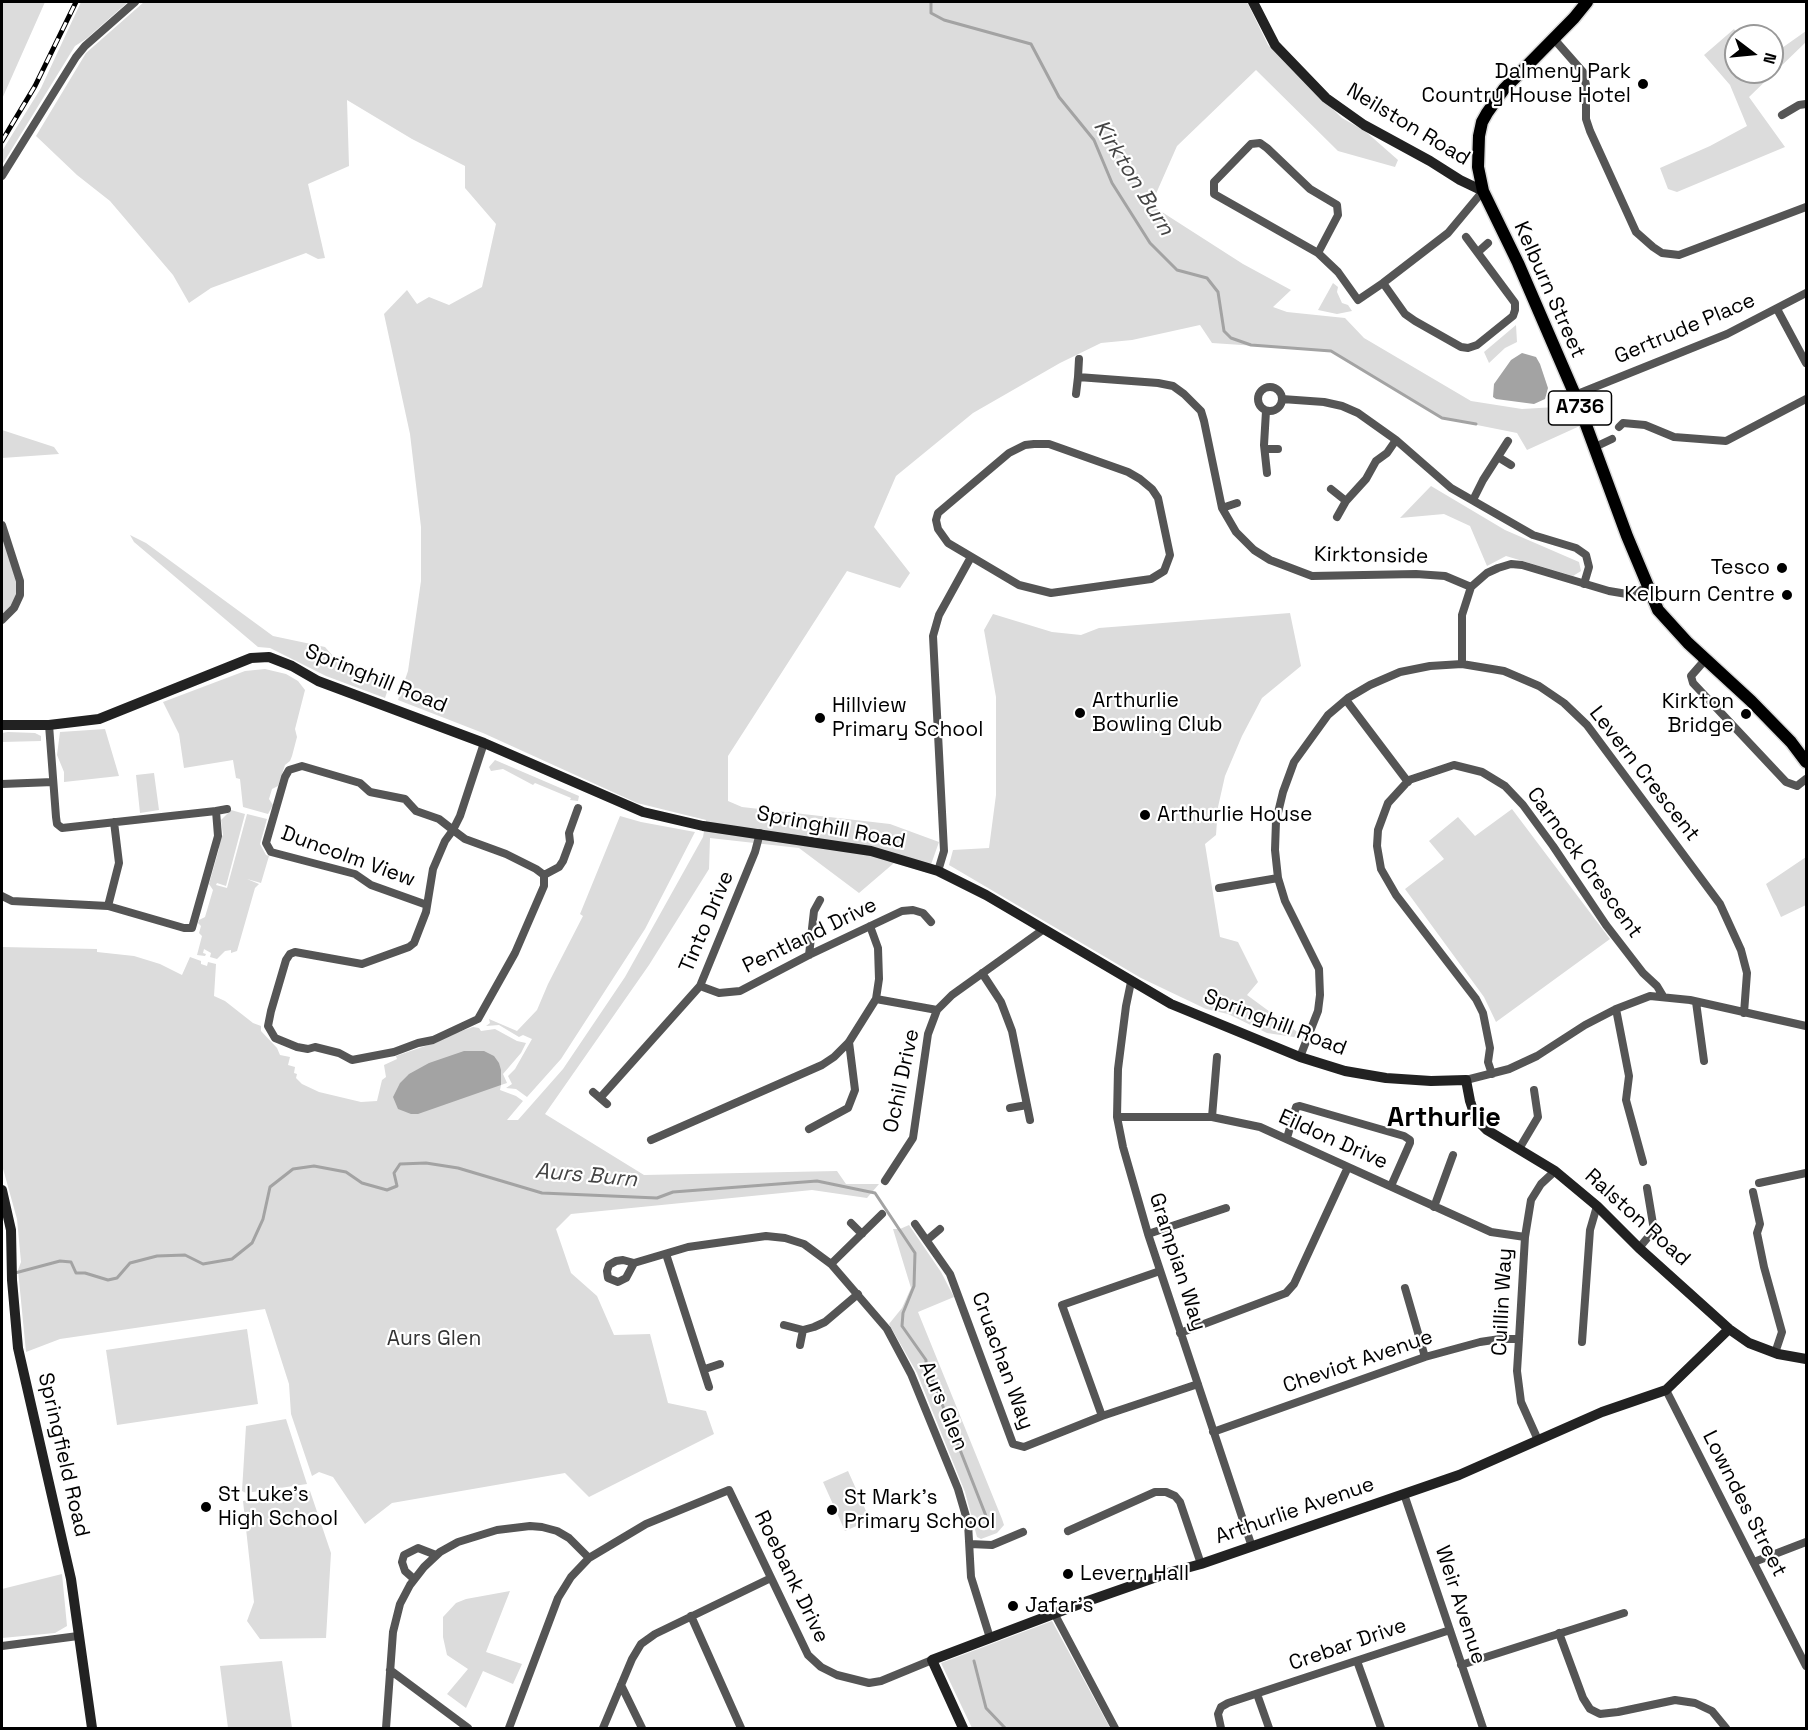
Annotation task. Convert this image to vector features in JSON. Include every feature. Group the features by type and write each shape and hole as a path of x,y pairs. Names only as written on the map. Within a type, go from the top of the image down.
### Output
{"main road":[{"name":"A736","path":"1483,191 1478,167 1482,122 1504,89 1587,2"},
{"name":"Kelburn Street","path":"1483,191 1518,263 1575,395 1658,609 1671,626 1791,742 1806,762"}],"street":[{"path":"2,176 76,57 85,46 135,2"},
{"name":"Neilston Road","path":"1253,2 1275,45 1326,98 1364,125 1483,191"},
{"path":"1554,39 1583,72 1586,84 1586,119 1590,131 1636,232 1653,248 1662,253 1679,255 1806,207"},
{"path":"1782,115 1799,105 1806,104"},
{"path":"1318,253 1338,215 1337,205 1310,189 1260,143 1251,144 1214,182 1214,194 1318,253 1333,267 1358,300 1448,233 1483,191"},
{"path":"1383,283 1405,314 1461,347 1473,347 1513,316 1515,303 1466,237"},
{"path":"1478,252 1488,243"},
{"name":"Gertrude Place","path":"1575,395 1727,334 1806,293"},
{"path":"1777,309 1806,363"},
{"path":"1076,394 1079,359"},
{"name":"Kirktonside","path":"1078,377 1173,386 1193,402 1201,411 1204,421 1222,508 1236,532 1254,550 1270,560 1312,576 1416,574 1445,576 1471,587"},
{"path":"1266,411 1260,406 1257,398 1264,388 1276,389 1282,399"},
{"path":"1266,411 1277,409 1282,399"},
{"path":"1282,399 1324,402 1342,406 1368,420 1396,440 1450,488 1533,536 1576,548 1586,555 1589,567 1584,584"},
{"path":"1619,427 1623,423 1645,425 1674,437 1726,441 1806,399"},
{"path":"1266,411 1267,473"},
{"path":"1595,447 1612,439"},
{"path":"1337,517 1346,501 1358,490 1376,461 1387,453 1396,440"},
{"path":"1473,500 1508,441"},
{"path":"1034,444 1049,444 1140,478 1158,498 1170,555 1164,571 1151,579 1051,593 1019,585 971,557 942,537 936,520 938,513 1009,453 1025,445 1034,444"},
{"path":"1265,449 1278,449"},
{"path":"1498,457 1511,465"},
{"path":"1331,489 1346,501"},
{"path":"1222,508 1237,503"},
{"path":"2,525 20,581 20,595 14,608 2,620"},
{"path":"938,871 944,851 933,636 939,615 971,557"},
{"path":"1462,664 1462,615 1471,587 1488,573 1511,564 1522,565 1584,584 1627,594 1648,588"},
{"name":"Springhill Road","path":"2,725 49,725 99,719 251,658 269,657 284,662 318,681 484,743 627,807 691,823 871,851 938,871 1044,928 1171,1004 1300,1058 1345,1071 1386,1078 1431,1081 1466,1080 1509,1070 1537,1056 1585,1025 1616,1009 1650,996 1696,1002 1806,1026"},
{"path":"1705,660 1691,676 1693,683 1786,782 1797,786 1806,779"},
{"name":"Levern Crescent","path":"1300,1058 1318,1011 1319,969 1285,901 1278,878 1275,850 1276,821 1283,792 1294,762 1328,715 1370,685 1400,672 1430,666 1462,664 1504,671 1539,686 1564,703 1587,724 1720,904 1741,950 1747,973 1744,1013"},
{"path":"1346,700 1408,782"},
{"path":"49,725 57,824 62,828 227,809"},
{"name":"Duncolm View","path":"427,905 371,885 355,874 271,852 266,843 289,770 302,766 360,783 370,792 405,799 416,812 440,819 453,830 465,839 506,854 544,875 544,886 515,952 478,1019 433,1040 394,1052 352,1060 339,1053 315,1047 308,1049 297,1047 275,1038 268,1026 286,960 290,954 304,953 362,964 409,947 414,943 427,905 437,860 445,842 453,830 460,816 484,743"},
{"name":"Carnock Crescent","path":"1492,1074 1488,1062 1490,1048 1485,1021 1476,999 1396,895 1381,870 1377,846 1378,830 1388,803 1408,782 1454,765 1482,772 1505,786 1523,805 1606,925 1663,996"},
{"path":"2,784 53,782"},
{"path":"544,875 559,867 563,861 570,842 569,833 578,808"},
{"path":"2,896 12,901 108,906 184,928 192,928 218,836 216,811"},
{"path":"108,906 119,863 114,822"},
{"name":"Tinto Drive","path":"600,1098 700,986 755,852 760,833"},
{"path":"1219,888 1278,878"},
{"path":"809,955 814,911 820,900"},
{"name":"Pentland Drive","path":"700,986 719,993 740,991 902,911 913,910 923,913 931,922"},
{"path":"651,1140 670,1134 834,1058 849,1041 876,999 879,979 878,948 870,926"},
{"name":"Ochil Drive","path":"885,1180 913,1138 927,1034 937,1010 952,995 1044,928"},
{"path":"982,973 1001,1002 1012,1031 1030,1120"},
{"name":"Grampian Way","path":"1131,982 1118,1069 1117,1117 1123,1148 1180,1333 1252,1546"},
{"path":"876,999 937,1010"},
{"path":"1696,1002 1704,1061"},
{"path":"1616,1009 1629,1076 1626,1100 1643,1162"},
{"path":"809,1129 849,1108 855,1090 849,1041"},
{"path":"1212,1117 1217,1057"},
{"name":"Ralston Road","path":"1466,1080 1476,1119 1486,1130 1555,1171 1597,1206 1639,1248 1729,1329 1749,1343 1775,1353 1806,1359"},
{"path":"1519,1149 1538,1117 1534,1090"},
{"path":"593,1092 608,1104"},
{"path":"1010,1108 1027,1105"},
{"path":"1287,1138 1296,1107 1300,1106 1404,1136 1410,1140 1410,1143 1391,1186"},
{"name":"Eildon Drive","path":"1117,1117 1212,1117 1253,1125 1287,1138 1491,1232 1525,1237"},
{"path":"1434,1207 1453,1155"},
{"path":"1180,1333 1286,1293 1294,1284 1348,1167"},
{"name":"Cuillin Way","path":"1538,1440 1521,1402 1517,1371 1518,1339 1525,1237 1531,1200 1541,1184 1555,1171"},
{"path":"1759,1183 1806,1173"},
{"path":"1639,1248 1654,1230 1647,1188"},
{"name":"Springfield Road","path":"2,1190 11,1230 11,1266 18,1348 71,1580 92,1728"},
{"path":"1753,1192 1760,1224 1757,1233 1764,1267 1782,1332 1775,1353"},
{"path":"1582,1341 1590,1230 1597,1206"},
{"path":"1148,1234 1226,1208"},
{"path":"831,1264 882,1214"},
{"path":"851,1223 862,1234"},
{"name":"Cruachan Way","path":"915,1224 954,1282 1013,1444 1024,1447 1102,1416"},
{"path":"927,1240 940,1230"},
{"name":"Aurs Glen","path":"634,1263 688,1247 766,1236 785,1238 804,1245 831,1264 887,1329 911,1374 958,1489 968,1523 971,1577 990,1638"},
{"path":"666,1254 709,1387"},
{"path":"1160,1271 1062,1305 1102,1416 1198,1384"},
{"path":"1405,1288 1425,1357"},
{"path":"784,1325 803,1330 825,1322 858,1294"},
{"path":"1666,1390 1729,1329"},
{"path":"800,1345 803,1330"},
{"name":"Cheviot Avenue","path":"1213,1432 1425,1357 1480,1342 1518,1339"},
{"path":"705,1369 720,1364"},
{"name":"Arthurlie Avenue","path":"932,1660 1054,1613 1459,1475 1602,1412 1666,1390"},
{"name":"Lowndes Street","path":"1666,1390 1806,1666"},
{"name":"Roebank Drive","path":"589,1558 646,1524 729,1490 808,1655 821,1667 837,1675 869,1683 881,1681 932,1660"},
{"path":"1068,1531 1155,1492 1166,1492 1180,1502 1201,1564"},
{"name":"Weir Avenue","path":"1404,1494 1483,1728"},
{"path":"386,1728 393,1632 400,1604 424,1566 458,1542 497,1530 542,1527 557,1531 569,1538 589,1558 571,1577 558,1598 508,1728"},
{"path":"970,1544 992,1545 1023,1532"},
{"path":"1754,1562 1806,1542"},
{"path":"414,1579 405,1571 402,1562 404,1555 418,1548 436,1556"},
{"path":"603,1728 632,1659 641,1644 655,1634 771,1578"},
{"path":"1054,1613 1115,1728"},
{"path":"1461,1665 1624,1613"},
{"path":"691,1616 741,1728"},
{"name":"Crebar Drive","path":"1221,1728 1218,1714 1221,1707 1450,1630"},
{"path":"1559,1633 1583,1698 1590,1709 1600,1714 1675,1700 1695,1703 1712,1711 1726,1728"},
{"path":"2,1646 78,1636"},
{"path":"932,1660 963,1728"},
{"path":"1357,1661 1381,1728"},
{"path":"390,1670 468,1728"},
{"path":"621,1685 642,1728"},
{"path":"1257,1694 1269,1728"}],"green space":[{"path":"2,2 45,2 2,99"},
{"path":"81,2 128,2 75,46 2,165 2,151 41,88"},
{"path":"144,2 1247,2 1268,45 1342,118 1365,131 1398,160 1395,167 1338,151 1256,70 1177,146 1151,205 1243,264 1291,290 1273,307 1287,312 1345,318 1364,338 1471,401 1522,409 1573,406 1582,425 1527,450 1517,433 1442,418 1331,351 1212,343 1200,325 1132,340 1101,343 1060,363 973,413 896,476 874,527 910,573 900,588 847,571 728,756 728,801 742,807 890,824 939,842 928,873 894,863 859,893 799,848 710,838 709,869 649,965 545,1114 644,1175 837,1171 846,1184 879,1184 867,1198 812,1190 571,1214 556,1229 571,1273 597,1296 614,1335 650,1334 668,1403 706,1411 714,1434 589,1497 565,1473 392,1503 365,1524 333,1477 319,1472 312,1476 291,1414 289,1384 265,1309 60,1339 26,1352 18,1270 21,1262 17,1219 2,1165 2,947 97,949 97,952 134,956 160,964 182,975 190,957 207,966 208,962 216,964 214,996 261,1026 261,1031 277,1048 280,1055 290,1057 288,1065 295,1067 296,1078 302,1084 319,1092 361,1102 377,1101 382,1080 386,1077 384,1065 397,1059 396,1056 473,1027 481,1031 495,1029 517,1041 526,1043 521,1053 503,1074 507,1083 501,1085 500,1090 523,1101 507,1120 518,1120 563,1069 625,977 703,837 706,820 637,803 483,733 398,700 408,671 421,581 421,527 410,434 384,314 407,290 417,304 429,297 449,305 482,287 496,224 465,188 465,166 412,139 347,100 349,166 308,184 325,258 318,259 306,253 211,288 189,303 173,275 110,201 77,175 36,136 86,53"},
{"path":"1806,31 1806,42 1784,63 1784,47"},
{"path":"1724,38 1724,78 1704,55"},
{"path":"1762,84 1749,97 1785,147 1677,192 1668,189 1660,168 1710,146 1747,126 1730,85"},
{"path":"1333,283 1338,287 1337,292 1342,303 1348,305 1352,311 1337,314 1318,310"},
{"path":"1516,325 1517,342 1505,348 1489,363 1484,352"},
{"path":"2,430 54,447 59,454 2,458"},
{"path":"1431,486 1505,530 1579,562 1581,571 1573,576 1506,556 1487,566 1470,526 1444,514 1400,518"},
{"path":"2,535 16,574 18,590 14,604 2,616"},
{"path":"130,535 146,543 273,636 325,647 333,656 391,680 385,698 326,676 270,648 258,647 134,542"},
{"path":"1290,613 1301,666 1262,698 1225,776 1218,807 1216,835 1205,844 1220,937 1238,942 1258,982 1247,995 1300,1034 1294,1037 1267,1033 1228,1014 1206,1009 1141,978 949,865 953,850 989,848 996,795 996,697 984,630 993,614 1052,632 1081,635 1099,628"},
{"path":"265,669 286,674 298,681 305,690 295,729 297,737 292,756 285,765 278,786 272,789 269,799 273,805 268,814 243,807 240,779 236,778 233,760 184,768 179,734 163,702 245,671"},
{"path":"105,729 119,776 64,782 64,772 57,755 60,732"},
{"path":"2,733 35,733 41,736 41,741 2,742"},
{"path":"495,760 579,796 578,801 570,800 571,798 535,783 533,785 503,769 491,771 489,767"},
{"path":"154,773 159,810 140,813 136,775"},
{"path":"1512,809 1610,939 1496,1022 1484,997 1405,889 1444,859 1429,841 1458,817 1475,836"},
{"path":"231,810 245,814 226,886 217,883 216,885 227,888 247,814 267,819 260,844 269,856 261,883 247,879 259,884 255,888 237,951 231,953 231,950 225,951 217,959 210,957 211,953 204,949 205,956 197,955 202,936 199,933 201,926 198,923 205,917 213,890 209,884 219,849 217,844 223,835 221,820"},
{"path":"620,816 695,832 645,929 561,1059 527,1097 516,1089 506,1088 512,1084 508,1076 515,1069 532,1039 523,1035 519,1037 499,1025 486,1026 490,1023 489,1019 517,1031 537,1010 583,916 580,914"},
{"path":"1806,857 1806,905 1781,917 1766,884"},
{"path":"909,1225 941,1272 954,1297 918,1312 1004,1525 997,1533 981,1539 977,1537 965,1492 917,1373 889,1324 902,1308 911,1288 893,1229"},
{"path":"247,1329 258,1404 117,1425 106,1350"},
{"path":"286,1419 307,1484 246,1493 242,1491 246,1426"},
{"path":"848,1471 870,1520 845,1531 823,1482"},
{"path":"310,1491 331,1553 326,1638 260,1639 247,1621 254,1602 243,1501"},
{"path":"62,1574 67,1626 55,1633 2,1638 2,1589"},
{"path":"510,1591 486,1652 522,1664 513,1684 483,1671 466,1708 447,1694 468,1669 447,1655 443,1637 443,1617 456,1603 466,1599"},
{"path":"1052,1621 1110,1728 972,1728 941,1663"},
{"path":"282,1661 292,1728 228,1728 220,1666"}],"shaded area":[{"path":"1522,353 1536,357 1540,364 1548,388 1545,399 1534,404 1496,399 1493,397 1494,384 1511,360"},
{"path":"464,1051 484,1051 494,1056 501,1070 501,1085 418,1114 398,1109 393,1097 400,1083 409,1074 429,1063"}],"waterway":[{"name":"Kirkton Burn","path":"931,2 931,13 944,20 1031,44 1059,97 1094,140 1112,183 1150,243 1177,270 1207,278 1218,292 1224,331 1231,338 1251,345 1331,351 1442,418 1476,424"},
{"name":"Aurs Burn","path":"15,1273 60,1261 71,1262 76,1273 85,1273 108,1280 117,1278 130,1263 157,1256 185,1255 203,1264 232,1259 252,1243 263,1219 270,1187 293,1169 314,1166 346,1172 362,1183 387,1190 397,1186 394,1173 400,1164 426,1163 458,1168 542,1193 657,1198 673,1192 817,1181 875,1193 915,1253 914,1286 903,1313 902,1326 926,1360 926,1370 933,1381 986,1516"},
{"name":"Aurs Burn","path":"974,1661 986,1708 1005,1728"}],"railway":[{"path":"2,141 35,86 76,2"}],"place":[{"name":"Dalmeny Park Country House Hotel","path":"1643,84"},
{"name":"Tesco","path":"1782,568"},
{"name":"Kelburn Centre","path":"1787,595"},
{"name":"Arthurlie Bowling Club","path":"1080,713"},
{"name":"Kirkton Bridge","path":"1746,714"},
{"name":"Hillview Primary School","path":"820,718"},
{"name":"Arthurlie House","path":"1145,815"},
{"name":"St Luke's High School","path":"206,1507"},
{"name":"St Mark's Primary School","path":"832,1510"},
{"name":"Levern Hall","path":"1068,1574"},
{"name":"Jafar's","path":"1013,1606"}],"district":[{"name":"Arthurlie","path":"1444,1119"}]}
